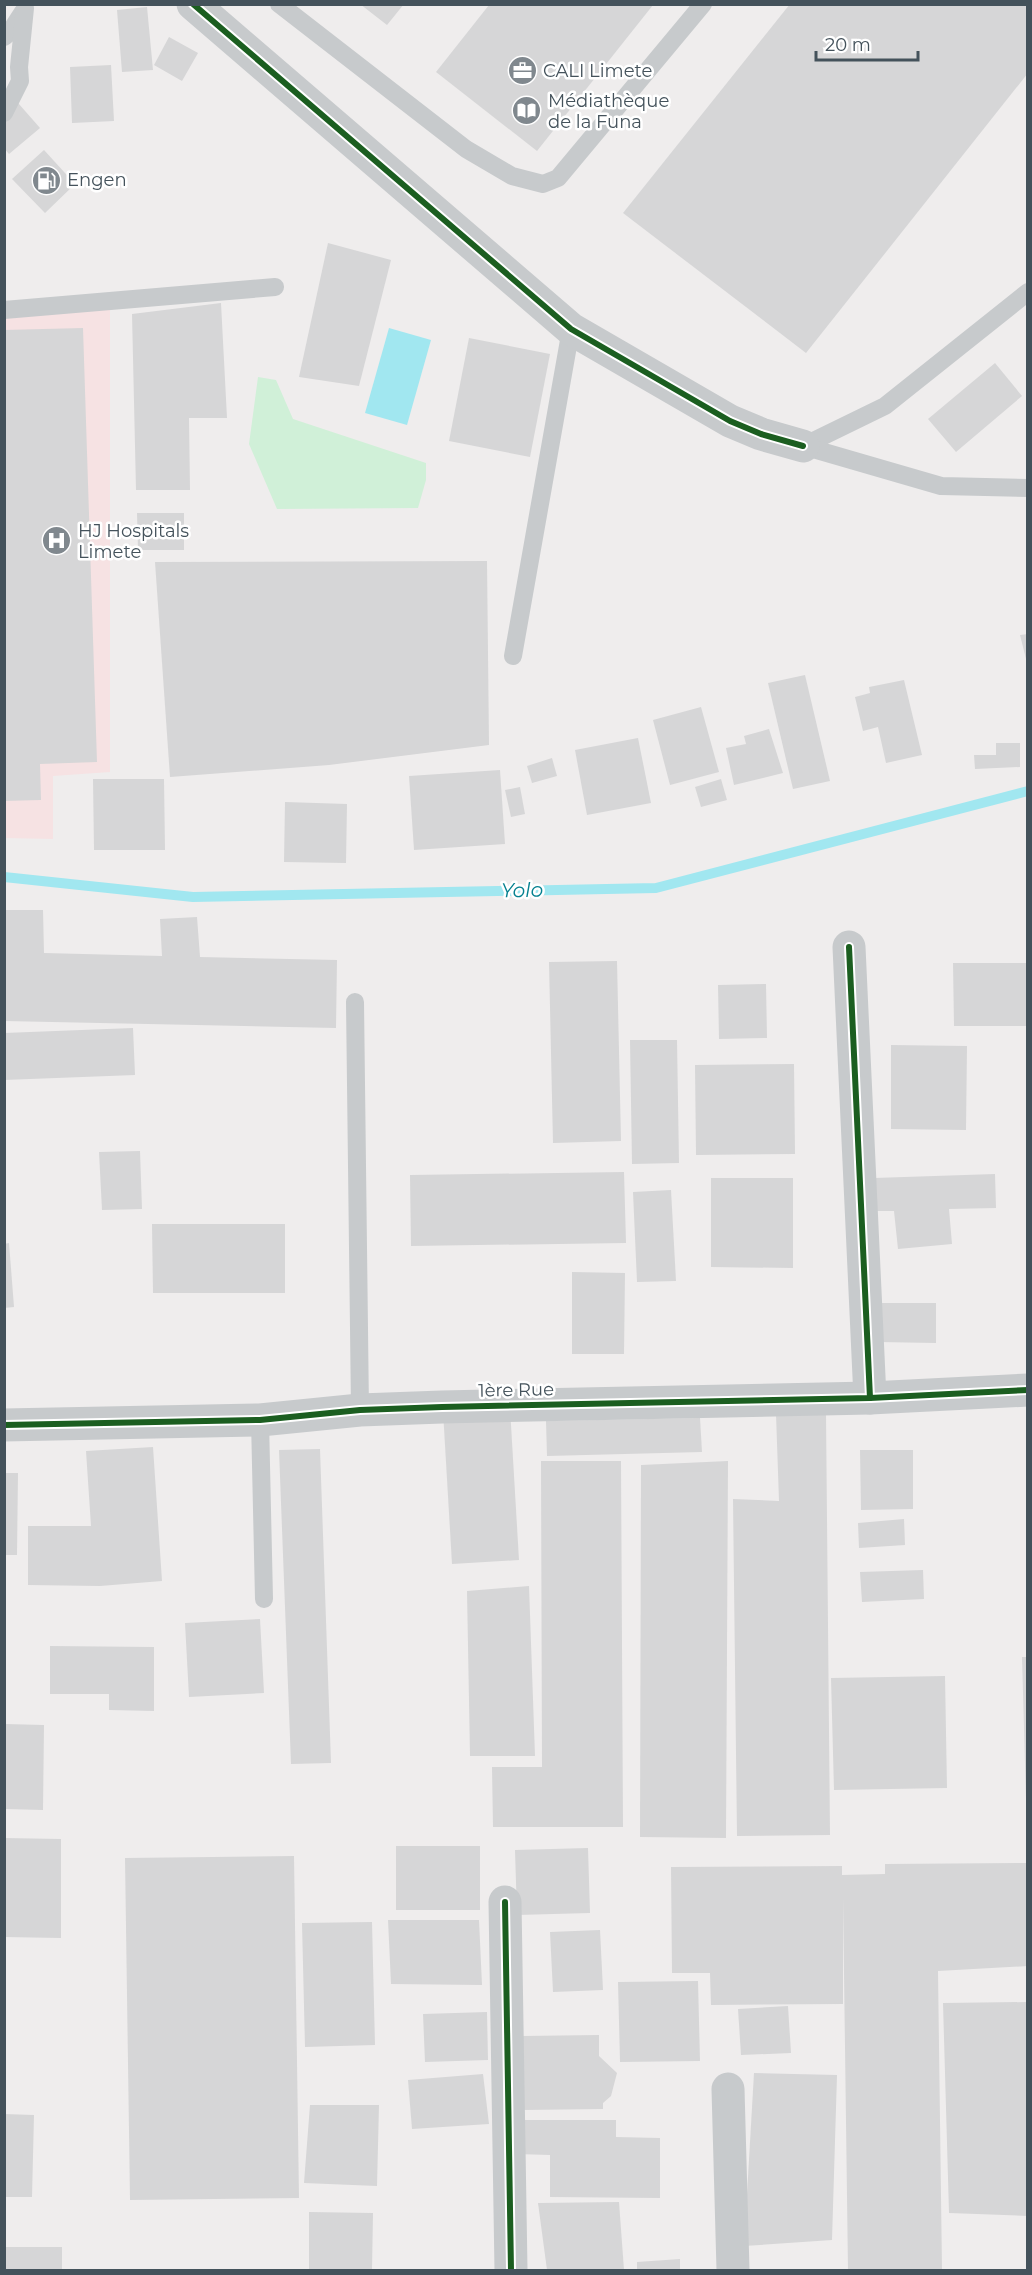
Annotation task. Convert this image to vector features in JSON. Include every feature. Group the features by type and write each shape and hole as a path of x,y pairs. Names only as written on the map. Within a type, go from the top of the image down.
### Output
{"street":[{"path":"193,4 571,329 730,421 761,434 802,446"},
{"path":"849,947 870,1398"},
{"name":"1ère Rue","path":"4,1425 260,1420 360,1410 870,1398 1028,1390"},
{"path":"505,1902 511,2271"},
{"path":"728,2089 733,2271"}],"lane":[{"path":"279,4 466,149 512,176 543,184 558,178 703,4"},
{"path":"4,37 10,32 26,6"},
{"path":"4,113 20,81 19,67 26,6"},
{"path":"4,310 275,287"},
{"path":"802,446 885,406 1028,292"},
{"path":"513,656 571,329"},
{"path":"802,446 940,486 1028,488"},
{"path":"355,1002 360,1410"},
{"path":"260,1420 264,1599"}],"shaded area":[{"name":"HJ Hospitals Limete","path":"110,301 110,772 53,776 53,839 5,838 5,310"}],"green space":[{"path":"258,377 276,380 293,419 426,463 426,480 418,508 277,509 249,444"}],"water":[{"path":"389,328 431,340 407,425 365,413"}],"building":[{"path":"360,4 404,4 387,25"},
{"path":"790,4 1028,4 1028,73 806,353 623,213"},
{"name":"Médiathèque de la Funa","path":"489,5 653,5 537,151 436,72"},
{"path":"147,7 153,70 122,72 117,10"},
{"path":"169,37 198,53 182,81 154,65"},
{"path":"111,65 114,121 72,123 70,67"},
{"path":"4,87 40,128 9,154 4,148"},
{"path":"44,150 75,184 45,213 12,179"},
{"path":"328,243 391,260 359,386 299,377"},
{"path":"221,303 227,418 189,418 190,490 136,490 132,314"},
{"name":"HJ Hospitals Limete","path":"83,328 97,762 40,764 41,800 4,801 4,330"},
{"path":"469,338 550,354 530,457 449,441"},
{"path":"995,363 1022,396 956,452 928,419"},
{"path":"137,513 184,513 184,550 138,550"},
{"path":"487,561 489,745 329,765 170,777 155,562"},
{"path":"1028,634 1028,663 1027,663 1020,635"},
{"path":"805,675 830,781 793,789 768,683"},
{"path":"904,680 922,755 886,763 878,727 863,731 855,697 870,693 869,687"},
{"path":"701,707 719,772 670,785 653,720"},
{"path":"769,729 783,773 734,785 726,748 746,744 744,736"},
{"path":"638,738 651,803 587,815 575,750"},
{"path":"996,743 1020,743 1020,767 975,769 974,755 996,755"},
{"path":"552,758 557,776 532,783 527,766"},
{"path":"500,770 505,844 414,850 409,776"},
{"path":"93,779 164,779 165,850 94,850"},
{"path":"721,779 727,800 701,807 695,787"},
{"path":"520,787 525,814 511,817 505,790"},
{"path":"285,802 347,804 346,863 284,862"},
{"path":"4,910 43,910 44,953 162,956 160,919 197,917 200,957 337,960 336,1028 4,1021"},
{"path":"617,961 621,1141 553,1143 549,962"},
{"path":"953,963 1028,963 1028,1026 954,1026"},
{"path":"766,984 767,1038 719,1039 718,985"},
{"path":"133,1028 135,1075 4,1080 4,1033"},
{"path":"630,1040 677,1040 679,1163 632,1164"},
{"path":"891,1045 967,1046 966,1130 891,1129"},
{"path":"794,1064 795,1154 696,1155 695,1065"},
{"path":"140,1151 142,1209 102,1210 99,1152"},
{"path":"624,1172 626,1243 411,1246 410,1175"},
{"path":"995,1174 996,1208 949,1209 952,1244 898,1249 894,1211 875,1211 874,1178"},
{"path":"711,1178 793,1178 793,1268 711,1267"},
{"path":"671,1190 676,1281 637,1282 633,1192"},
{"path":"152,1224 285,1224 285,1293 153,1293"},
{"path":"9,1243 14,1307 4,1308 4,1244"},
{"path":"572,1272 625,1273 624,1354 572,1354"},
{"path":"879,1303 936,1303 936,1343 878,1342"},
{"path":"510,1408 519,1560 452,1564 443,1411"},
{"path":"776,1414 826,1414 830,1835 737,1836 733,1499 779,1501"},
{"path":"700,1418 702,1452 547,1456 546,1421"},
{"path":"153,1447 162,1581 100,1586 28,1585 28,1526 91,1526 86,1451"},
{"path":"320,1449 331,1763 291,1764 279,1450"},
{"path":"860,1450 913,1450 913,1509 861,1510"},
{"path":"541,1461 621,1461 623,1827 493,1827 492,1767 542,1767"},
{"path":"728,1461 726,1838 640,1837 641,1465"},
{"path":"4,1473 18,1473 17,1555 4,1555"},
{"path":"904,1519 905,1545 859,1548 858,1523"},
{"path":"923,1570 924,1599 862,1602 860,1572"},
{"path":"529,1586 535,1756 470,1756 467,1591"},
{"path":"260,1619 264,1693 189,1697 185,1623"},
{"path":"50,1646 154,1647 154,1711 109,1710 109,1694 50,1694"},
{"path":"1022,1657 1028,1657 1028,1799 1026,1799"},
{"path":"945,1676 947,1788 834,1790 831,1678"},
{"path":"5,1724 44,1725 43,1810 5,1809"},
{"path":"4,1838 61,1839 61,1938 4,1937"},
{"path":"396,1846 480,1846 480,1910 396,1910"},
{"path":"588,1848 590,1913 517,1915 515,1850"},
{"path":"294,1856 299,2198 130,2200 125,1858"},
{"path":"1028,1863 1028,1966 938,1971 942,2270 848,2270 843,1898 843,2004 711,2005 710,1973 672,1973 671,1867 842,1866 842,1875 885,1874 885,1864"},
{"path":"388,1920 479,1920 482,1985 391,1984"},
{"path":"372,1922 375,2045 305,2047 302,1923"},
{"path":"600,1930 603,1990 553,1992 550,1932"},
{"path":"698,1981 700,2061 620,2062 618,1982"},
{"path":"1028,2002 1028,2216 949,2213 943,2003"},
{"path":"788,2006 791,2053 741,2055 738,2009"},
{"path":"487,2012 488,2060 425,2062 423,2014"},
{"path":"599,2035 599,2056 617,2073 611,2096 603,2103 603,2109 523,2110 522,2036"},
{"path":"754,2073 837,2075 832,2240 744,2246"},
{"path":"483,2074 489,2124 412,2129 408,2080"},
{"path":"310,2105 379,2105 377,2186 304,2183"},
{"path":"4,2114 34,2115 32,2197 4,2197"},
{"path":"516,2120 616,2120 616,2137 660,2138 660,2198 550,2197 550,2155 516,2154"},
{"path":"619,2202 624,2270 547,2270 538,2203"},
{"path":"309,2212 373,2213 372,2270 309,2270"},
{"path":"4,2247 62,2247 62,2270 4,2270"},
{"path":"680,2259 680,2270 637,2270 637,2262"}],"waterway":[{"name":"Yolo","path":"4,877 193,897 656,888 1028,791"}],"cycle path":[{"path":"193,4 571,329 730,421 761,434 803,446"},
{"path":"849,947 870,1398"},
{"path":"4,1425 260,1420 360,1410 870,1398 1028,1390"},
{"path":"505,1902 511,2270"}],"place":[{"name":"CALI Limete","path":"522,71"},
{"name":"Médiathèque de la Funa","path":"527,111"},
{"name":"Engen","path":"46,180"},
{"name":"HJ Hospitals Limete","path":"57,541"}]}
